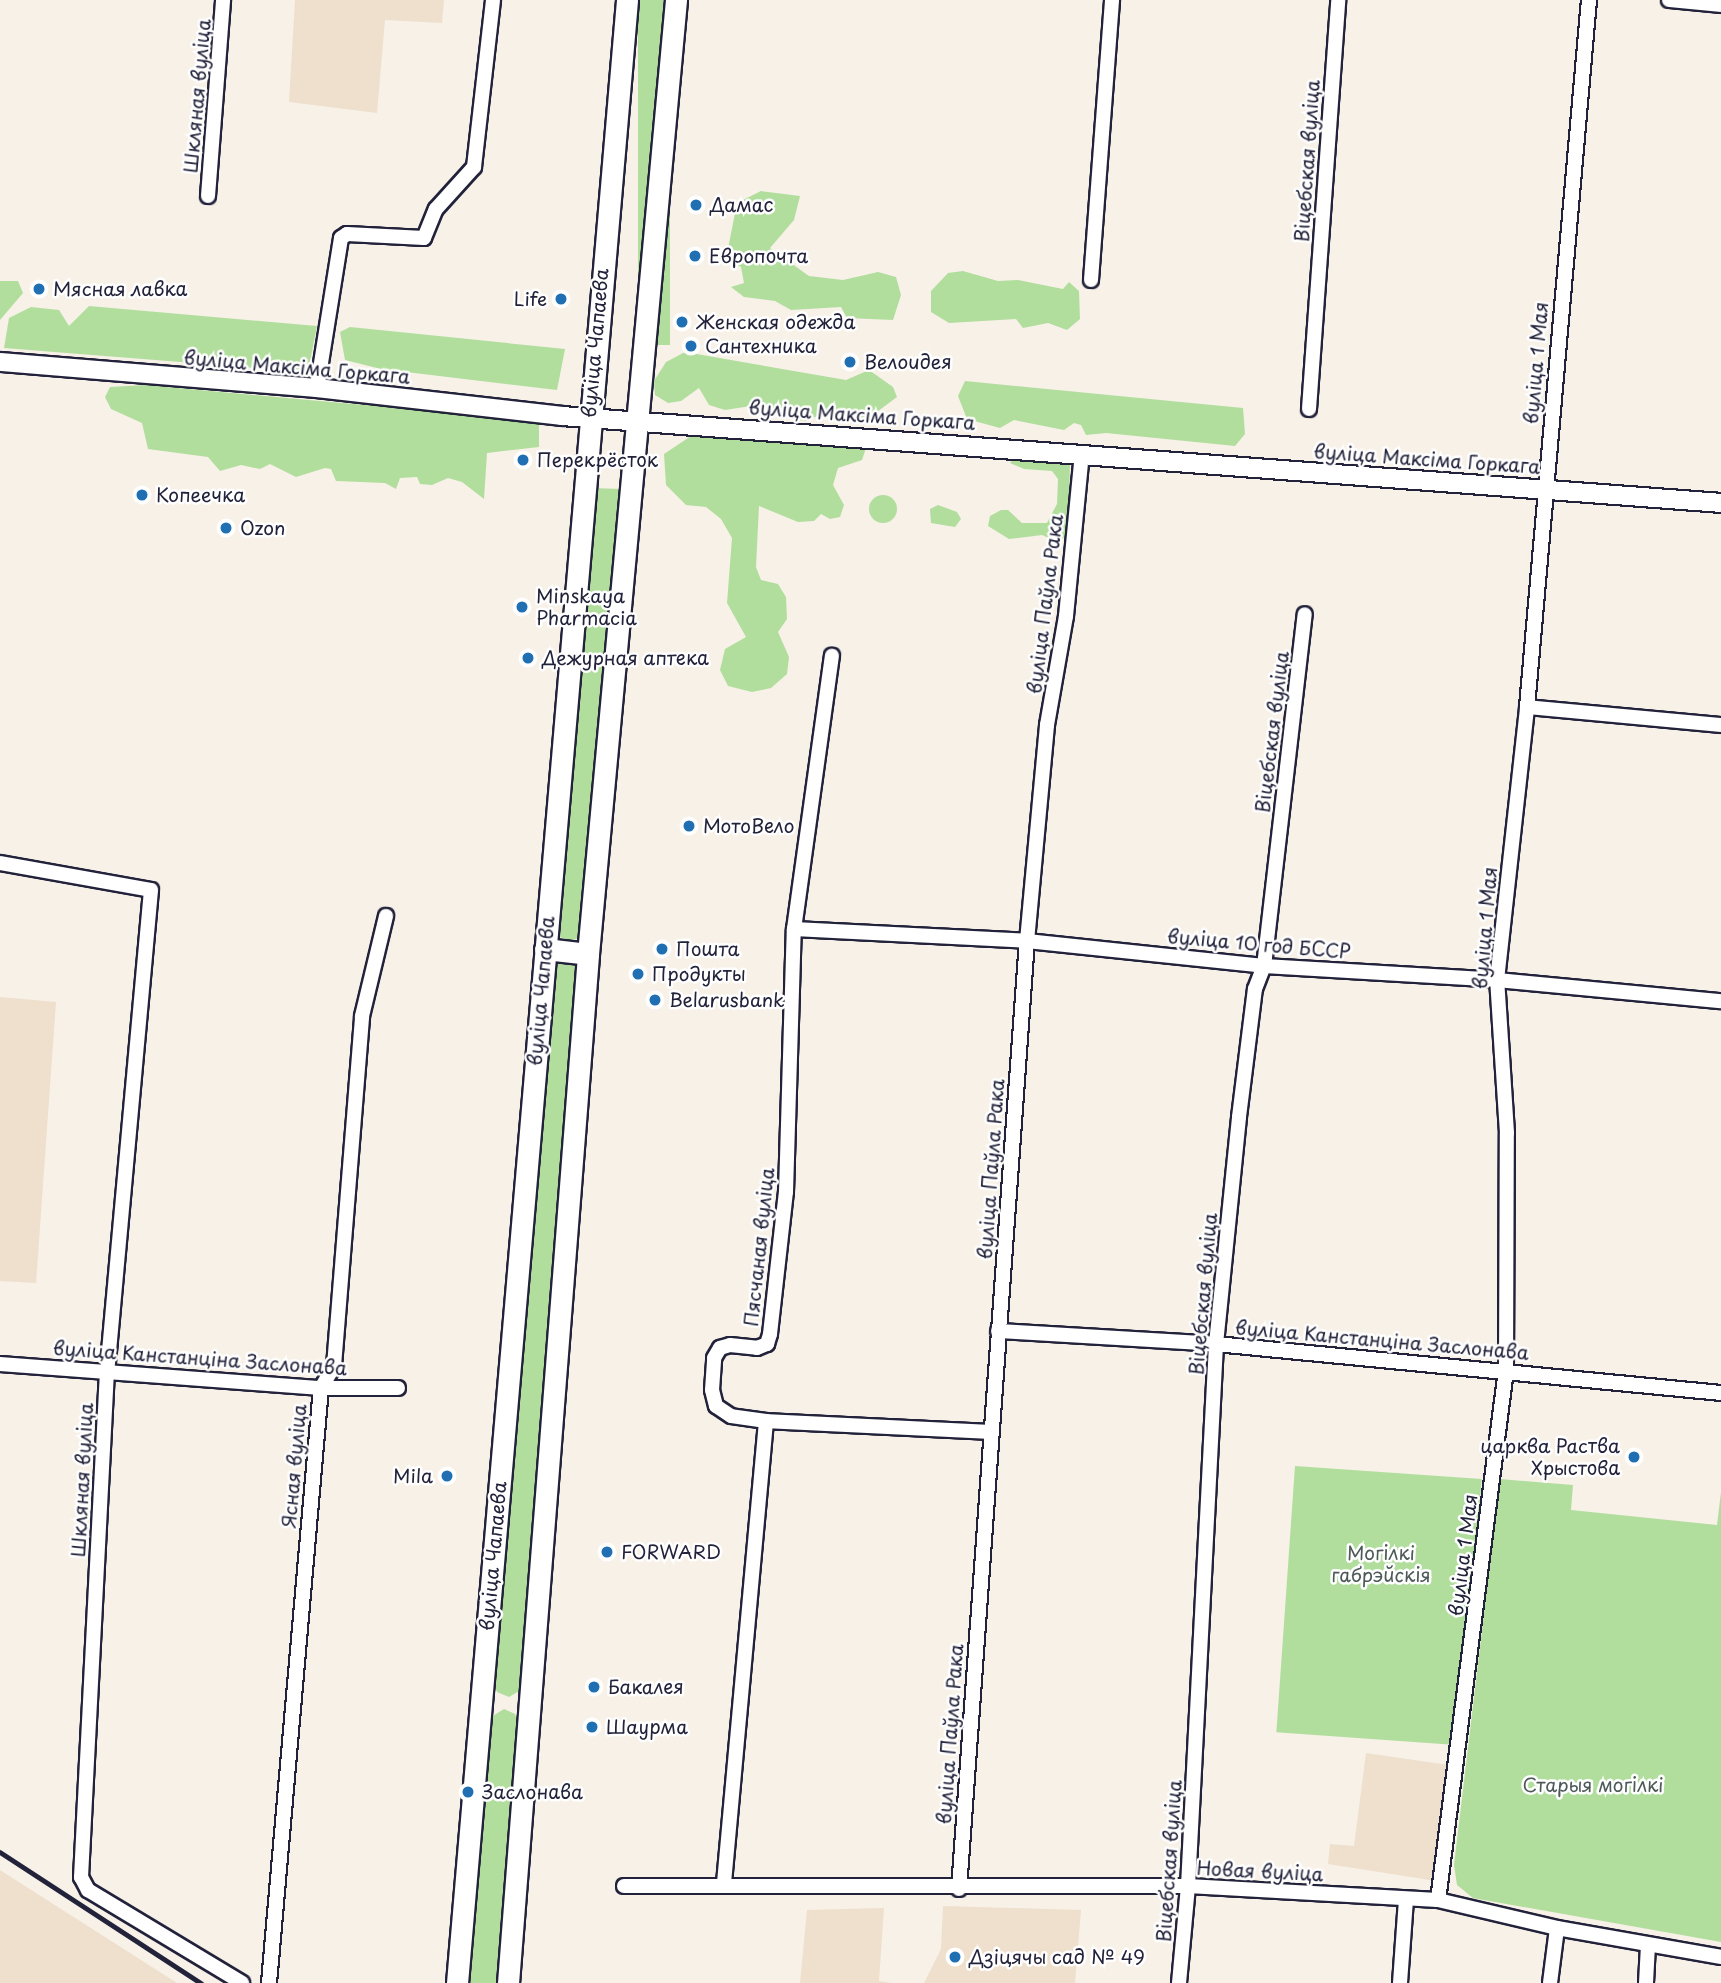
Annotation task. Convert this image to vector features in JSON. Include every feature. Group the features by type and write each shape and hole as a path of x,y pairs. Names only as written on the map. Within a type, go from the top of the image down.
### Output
{"main road":[{"name":"вуліца Чапаева","path":"457,1983 588,418 627,0"},
{"path":"508,1983 588,954 676,0"},
{"path":"545,949 588,954"}],"street":[{"name":"Шкляная вуліца","path":"208,196 223,0"},
{"path":"317,388 341,238 346,234 424,238 436,209 474,167 493,0"},
{"path":"1091,280 1112,0"},
{"name":"Віцебская вуліца","path":"1309,409 1338,0"},
{"name":"вуліца 1 Мая","path":"1438,1900 1506,1370 1507,1133 1497,979 1527,708 1543,489 1589,0"},
{"path":"1669,0 1721,5"},
{"name":"вуліца Максіма Горкага","path":"0,362 317,388 588,418 1721,503"},
{"name":"вуліца Паўла Рака","path":"959,1889 989,1432 1027,941 1048,725 1066,616 1082,454"},
{"name":"Віцебская вуліца","path":"1179,1983 1188,1886 1216,1344 1253,1002 1264,966 1305,614"},
{"name":"Пясчаная вуліца","path":"766,1421 731,1416 716,1406 712,1390 714,1358 720,1348 757,1348 767,1345 770,1334 786,1192 794,929 832,656"},
{"path":"1527,708 1721,725"},
{"name":"Шкляная вуліца","path":"0,863 151,890 107,1371 82,1884 242,1983"},
{"name":"Ясная вуліца","path":"269,1983 320,1388 334,1366 362,1016 386,916"},
{"name":"вуліца 10 год БССР","path":"794,929 1027,941 1264,966 1497,979 1721,1000"},
{"name":"вуліца Канстанціна Заслонава","path":"998,1331 1216,1344 1506,1370 1721,1393"},
{"name":"вуліца Канстанціна Заслонава","path":"0,1364 320,1388 398,1388"},
{"path":"724,1883 766,1421 989,1432"},
{"name":"Новая вуліца","path":"624,1886 724,1883 959,1889 1188,1886 1438,1900 1557,1928 1721,1957"},
{"path":"1400,1983 1406,1899"},
{"path":"1550,1983 1557,1928"},
{"path":"1646,1983 1648,1945"}],"shaded area":[{"path":"295,0 444,0 442,23 385,20 377,113 289,102"},
{"path":"0,997 56,1002 36,1283 0,1281"},
{"path":"1366,1753 1449,1765 1436,1881 1328,1864 1330,1844 1354,1846"},
{"path":"0,1870 177,1983 0,1983"},
{"path":"943,1906 1081,1910 1075,1983 924,1983 941,1949"},
{"path":"884,1908 879,1981 892,1983 800,1983 807,1910"}],"green space":[{"path":"638,0 670,0 670,345 638,345"},
{"path":"761,191 800,196 794,220 770,248 809,276 843,280 878,272 896,277 901,295 893,320 847,318 841,307 791,310 775,301 744,297 731,287 744,283 741,267 726,259 737,203"},
{"path":"963,271 998,281 1018,280 1063,289 1069,282 1079,291 1080,319 1067,330 1048,323 1023,328 1016,319 949,323 931,312 931,291 948,273"},
{"path":"0,281 18,281 23,293 0,320"},
{"path":"89,306 317,326 308,372 4,348 9,318 31,307 59,310 69,326"},
{"path":"350,327 565,349 557,390 381,369 345,360 340,332"},
{"path":"685,352 846,380 869,370 893,387 897,397 866,420 847,423 825,413 805,421 760,413 751,406 725,410 709,405 699,388 681,401 668,403 655,395 654,381 666,362"},
{"path":"965,381 1243,408 1245,434 1235,446 1106,433 1086,435 1081,425 1074,423 1064,430 1014,420 1000,428 967,419 958,396"},
{"path":"145,385 539,421 539,447 487,453 484,499 462,482 448,478 432,485 420,484 417,477 400,478 396,489 385,483 336,481 331,469 325,468 296,477 270,464 260,469 241,465 220,471 208,457 148,449 142,423 111,409 105,397 110,387"},
{"path":"694,434 824,439 866,448 862,460 838,468 833,485 844,505 840,517 830,519 821,514 814,521 798,522 759,506 756,567 761,580 778,584 786,597 787,619 778,632 789,657 787,674 771,688 752,692 728,686 720,670 725,649 746,637 727,603 732,538 721,519 706,507 686,505 666,485 664,454"},
{"path":"1017,456 1055,456 1070,465 1068,534 1058,542 1042,535 1009,539 988,526 990,516 1001,510 1008,510 1022,523 1047,523 1057,504 1058,479 1052,471 1024,469 1010,463"},
{"path":"592,488 621,489 580,938 569,941 556,935"},
{"path":"883,495 893,499 897,509 893,519 883,523 873,519 869,509 873,499"},
{"path":"938,505 957,512 961,519 955,527 931,523 930,509"},
{"path":"562,960 578,965 521,1690 509,1697 497,1692 492,1678 542,1082 554,965"},
{"name":"Могілкі габрэйскія","path":"1295,1466 1482,1479 1463,1745 1276,1732"},
{"name":"Старыя могілкі","path":"1500,1479 1573,1485 1571,1510 1717,1525 1721,1492 1721,1942 1473,1898 1457,1885 1454,1865"},
{"path":"504,1709 515,1714 519,1726 497,1983 465,1983 488,1719"}],"railway":[{"path":"0,1852 201,1983"}],"place":[{"name":"Дамас","path":"696,205"},
{"name":"Европочта","path":"695,256"},
{"name":"Мясная лавка","path":"39,289"},
{"name":"Life","path":"561,299"},
{"name":"Женская одежда","path":"682,322"},
{"name":"Сантехника","path":"691,346"},
{"name":"Велоидея","path":"850,362"},
{"name":"Перекрёсток","path":"523,460"},
{"name":"Копеечка","path":"142,495"},
{"name":"Ozon","path":"226,528"},
{"name":"Minskaya Pharmacia","path":"522,607"},
{"name":"Дежурная аптека","path":"528,658"},
{"name":"МотоВело","path":"689,826"},
{"name":"Пошта","path":"662,949"},
{"name":"Продукты","path":"638,974"},
{"name":"Belarusbank","path":"655,1000"},
{"name":"царква Раства Хрыстова","path":"1634,1457"},
{"name":"Mila","path":"447,1476"},
{"name":"FORWARD","path":"607,1552"},
{"name":"Бакалея","path":"594,1687"},
{"name":"Шаурма","path":"592,1727"},
{"name":"Заслонава","path":"468,1792"},
{"name":"Дзіцячы сад № 49","path":"955,1957"}]}
